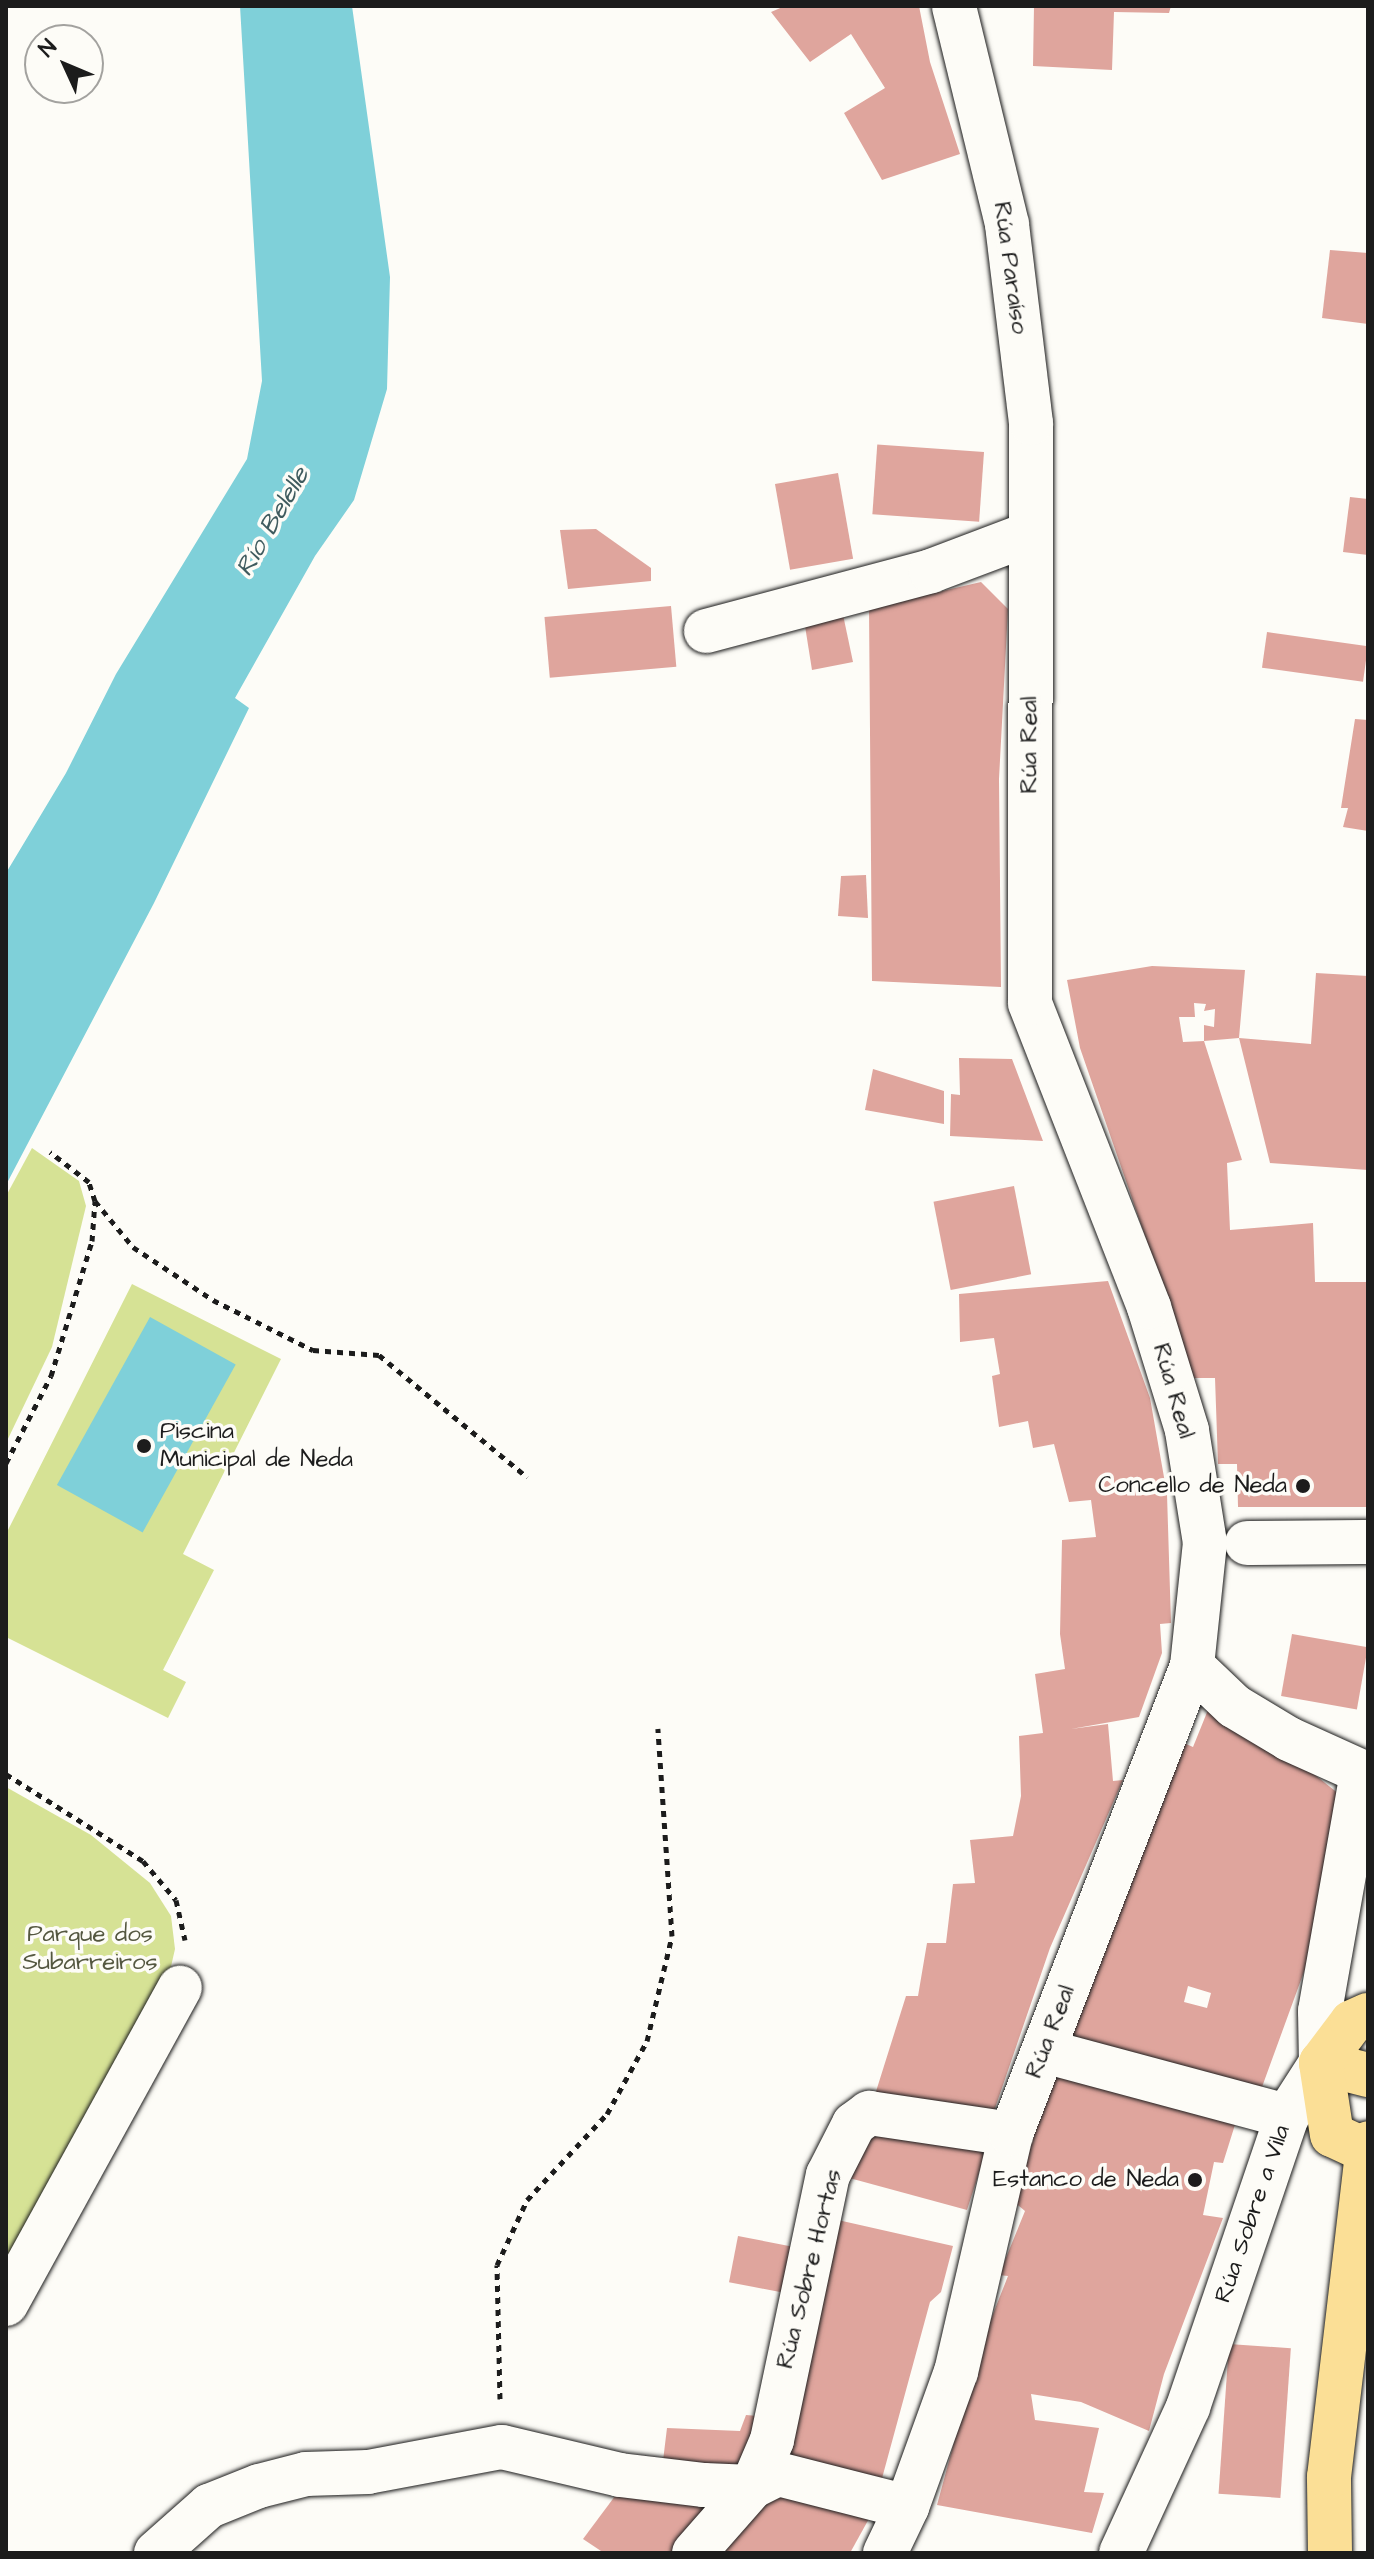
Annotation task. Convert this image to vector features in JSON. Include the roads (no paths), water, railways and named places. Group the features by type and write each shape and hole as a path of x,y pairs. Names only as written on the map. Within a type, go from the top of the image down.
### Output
{"main road":[{"path":"1330,2553 1329,2477 1367,2147 1332,2135 1321,2063 1352,2022 1368,2015"},
{"path":"1321,2063 1368,2075"}],"street":[{"name":"Rúa Paraíso","path":"954,6 1007,224 1031,423 1029,534"},
{"path":"706,631 931,571 1029,534"},
{"name":"Rúa Real","path":"885,2553 907,2507 956,2372 1011,2134 1192,1666 1205,1543 1187,1430 1149,1307 1030,1003 1029,534"},
{"path":"1247,1543 1368,1542"},
{"path":"1192,1666 1234,1706 1289,1739 1362,1772 1320,2011 1321,2063"},
{"path":"6,2304 180,1988"},
{"path":"1044,2051 1287,2116"},
{"name":"Rúa Sobre a Vila","path":"1121,2553 1188,2407 1287,2116 1321,2063"},
{"name":"Rúa Sobre Hortas","path":"694,2553 752,2487 772,2440 828,2175 854,2124 869,2113 1011,2134"},
{"path":"156,2553 209,2506 259,2486 306,2474 368,2472 502,2447 620,2475 752,2487 778,2474 907,2507"}],"water":[{"name":"Río Belelle","path":"240,6 352,6 390,277 387,389 354,500 315,556 235,698 249,708 154,903 6,1185 6,873 66,773 116,674 247,459 262,381"},
{"path":"150,1317 236,1365 143,1532 57,1485"}],"place":[{"name":"Piscina Municipal de Neda","path":"144,1446"},
{"name":"Concello de Neda","path":"1303,1486"},
{"name":"Estanco de Neda","path":"1195,2180"}],"park label":[{"name":"Parque dos Subarreiros","path":"90,1949"}]}
